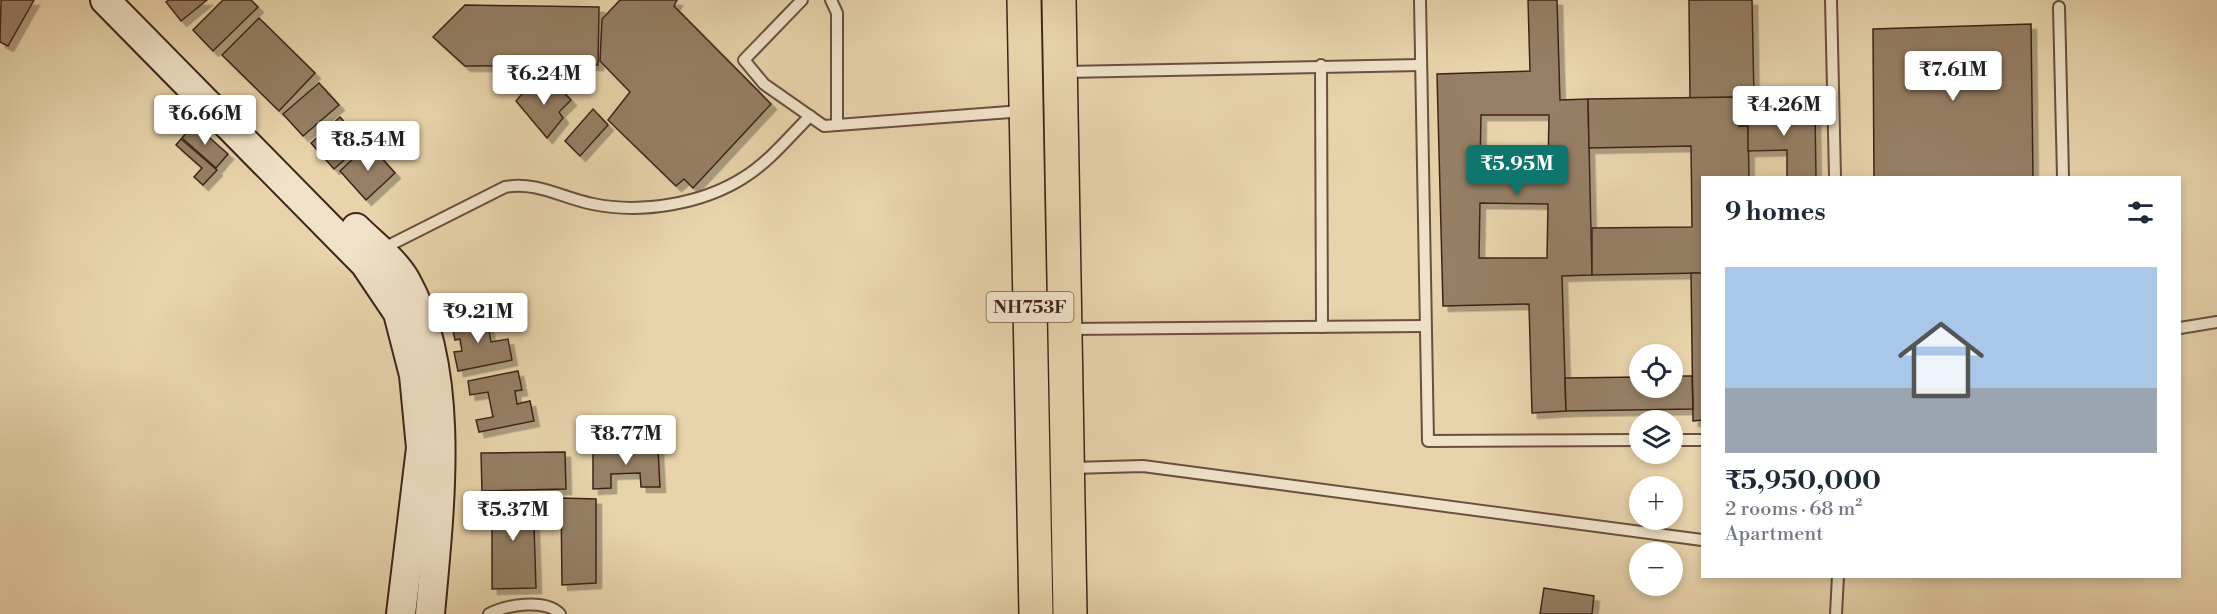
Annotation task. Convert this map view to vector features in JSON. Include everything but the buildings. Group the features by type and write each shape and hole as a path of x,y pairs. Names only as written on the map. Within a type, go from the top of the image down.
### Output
{"highway":[{"name":"NH753F","path":"1024,0 1036,614"},
{"name":"NH753F","path":"1059,0 1070,614"}],"street":[{"path":"105,0 200,82 405,279 424,321 435,374 431,447 401,614"},
{"path":"131,0 200,82 365,264 398,313 431,447 441,501 430,614"}],"lane":[{"path":"802,0 744,60 764,84 824,126 1026,110"},
{"path":"831,0 837,13 837,126"},
{"path":"1420,0 1428,441 1629,440"},
{"path":"1831,0 1835,176"},
{"path":"2059,7 2063,176"},
{"path":"1059,72 1420,64"},
{"path":"1321,65 1322,327"},
{"path":"378,251 505,187 522,184 537,186 594,205 621,207 658,207 718,191 743,178 766,161 810,116"},
{"path":"2181,328 2217,322"},
{"path":"1065,329 1425,326"},
{"path":"1683,440 1701,440"},
{"path":"1068,468 1143,466 1701,540"},
{"path":"1836,614 1838,578"},
{"path":"489,614 499,609 533,605 557,610 560,614"}]}
